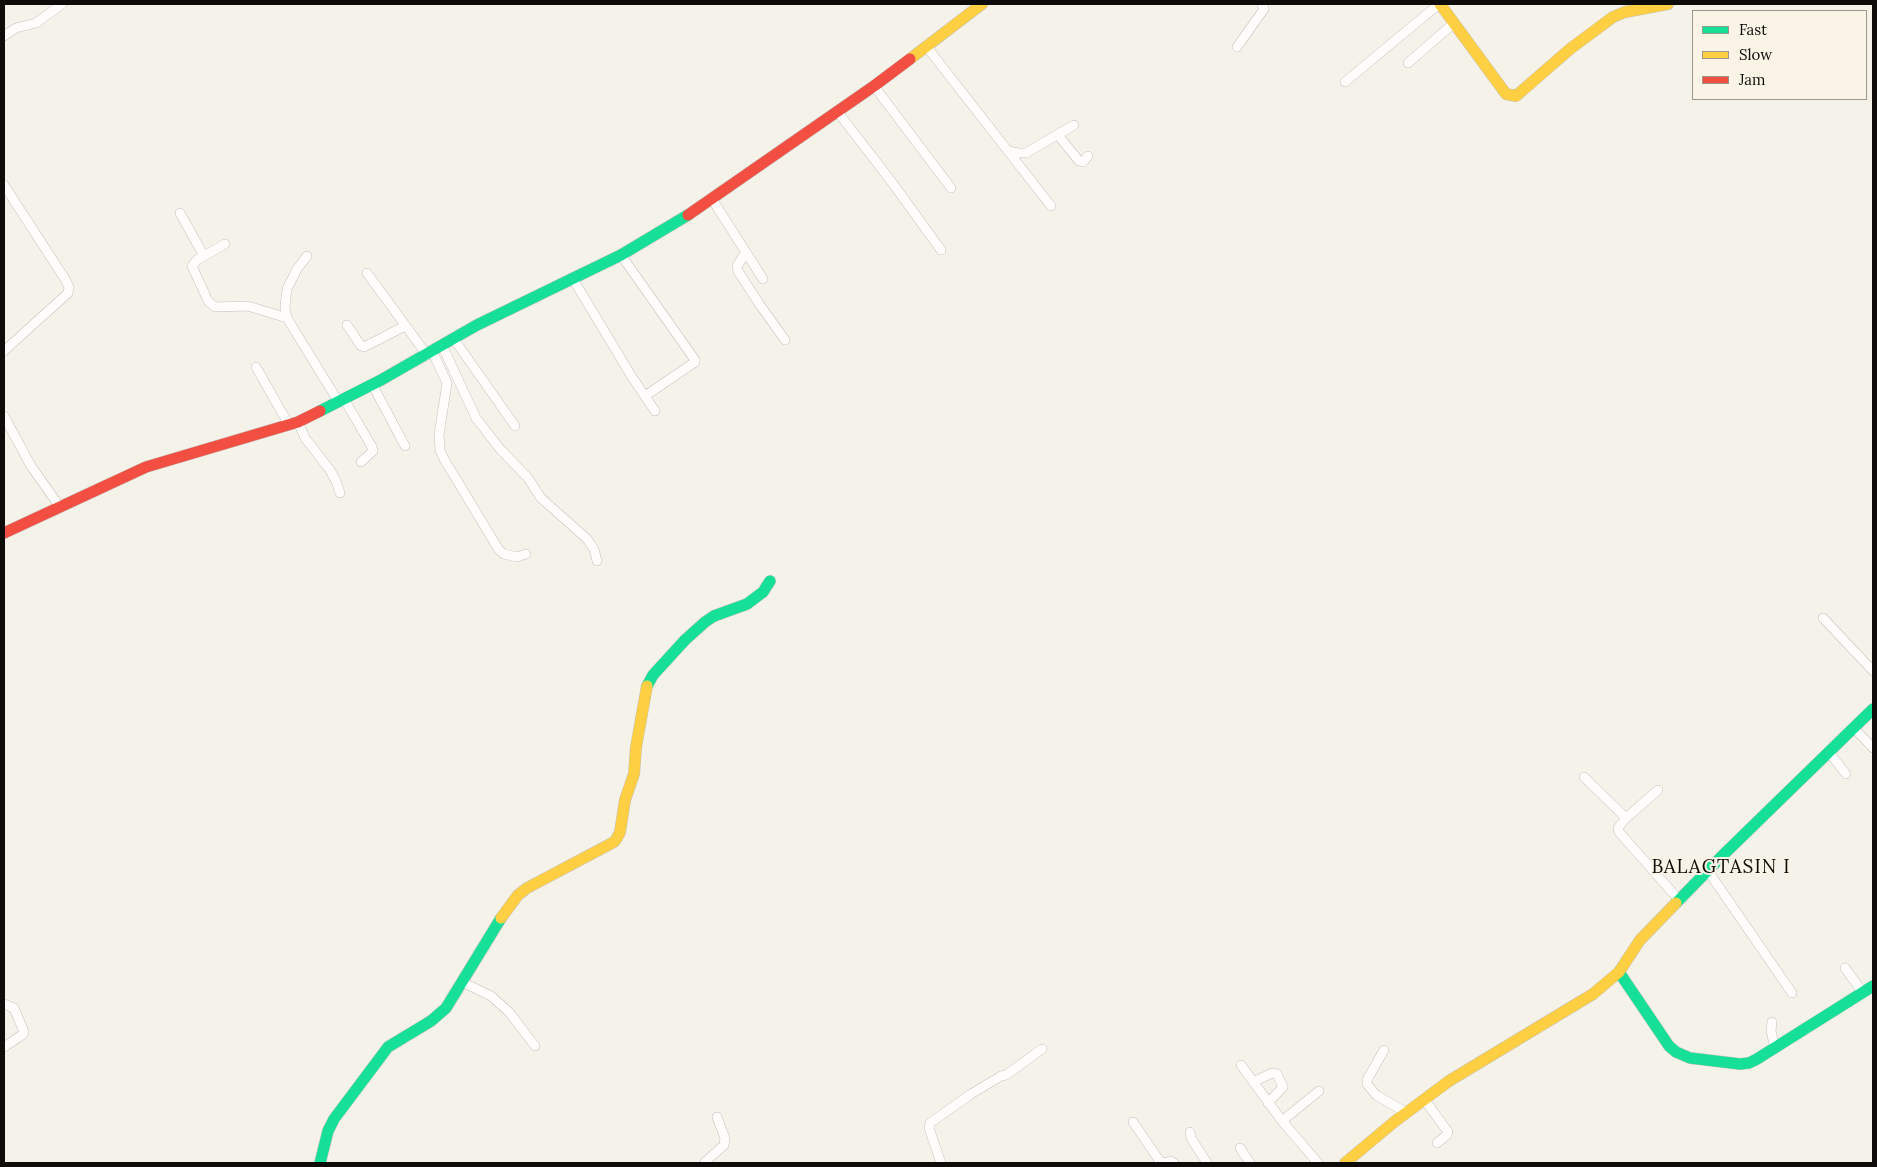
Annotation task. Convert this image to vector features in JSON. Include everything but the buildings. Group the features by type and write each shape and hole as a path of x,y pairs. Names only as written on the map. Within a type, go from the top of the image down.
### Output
{"street":[{"path":"4,36 16,28 36,23 62,4"},
{"path":"4,533 146,467 293,423 372,384 477,325 573,279 658,234 712,199 874,86 982,4"},
{"path":"1237,47 1264,9 1262,4"},
{"path":"1345,82 1439,4 1506,94 1516,96 1570,49 1613,17 1626,12 1668,4"},
{"path":"1408,63 1453,24"},
{"path":"926,46 1050,206"},
{"path":"874,86 951,188"},
{"path":"838,111 941,250"},
{"path":"1008,151 1026,153 1074,125"},
{"path":"1058,135 1079,162 1083,162 1088,156"},
{"path":"4,185 69,287 68,293 4,351"},
{"path":"712,199 763,278"},
{"path":"180,213 204,256"},
{"path":"225,244 196,260 192,266 212,306 226,308 248,306 287,318"},
{"path":"746,252 737,266 738,271 785,340"},
{"path":"621,254 696,362 645,396"},
{"path":"307,256 287,289 285,306 287,318 372,447 373,451 361,462"},
{"path":"367,273 405,326 434,350 476,418 500,449 528,478 541,498 587,539 594,549 597,561"},
{"path":"573,279 654,411"},
{"path":"347,325 361,346 364,347 405,326"},
{"path":"454,339 515,426"},
{"path":"434,350 447,383 439,435 440,450 444,459 500,550 504,554 517,556 526,554"},
{"path":"256,367 293,423 330,470 340,493"},
{"path":"372,384 405,446"},
{"path":"4,416 31,466 60,507"},
{"path":"320,1163 328,1131 334,1119 388,1047 439,1015 462,982 509,906 518,896 527,888 614,842 620,832 624,800 634,774 636,747 648,682 705,622 714,616 747,604 763,592 770,581"},
{"path":"1822,618 1873,671"},
{"path":"1345,1163 1424,1099 1506,1046 1593,994 1620,972 1640,940 1873,709"},
{"path":"1854,728 1873,748"},
{"path":"1829,752 1846,774"},
{"path":"1584,777 1626,818"},
{"path":"1658,790 1626,818 1618,828 1618,832 1679,900"},
{"path":"1708,871 1792,993"},
{"path":"1845,968 1863,993"},
{"path":"1620,972 1669,1046 1682,1056 1744,1065 1776,1048 1873,986"},
{"path":"462,982 491,996 509,1012 535,1046"},
{"path":"4,1004 14,1008 24,1032 4,1047"},
{"path":"1772,1022 1771,1031 1776,1048"},
{"path":"941,1163 929,1128 930,1123 971,1094 1001,1076 1006,1075 1042,1049"},
{"path":"1384,1050 1367,1080 1367,1084 1376,1096 1407,1113"},
{"path":"1241,1066 1282,1121 1318,1163"},
{"path":"1252,1082 1272,1073 1277,1074 1283,1087 1268,1103"},
{"path":"1282,1121 1319,1091"},
{"path":"1424,1099 1448,1132 1437,1143"},
{"path":"704,1163 724,1145 725,1138 717,1117"},
{"path":"1133,1122 1159,1160 1164,1163 1171,1161 1174,1163"},
{"path":"1190,1132 1191,1139 1207,1163"},
{"path":"1240,1148 1250,1163"}],"traffic: fast":[{"path":"320,411 381,380 477,325 621,255 688,215"},
{"path":"647,686 653,675 685,640 705,622 714,616 747,604 763,592 770,581"},
{"path":"1676,903 1873,709"},
{"path":"320,1163 328,1131 334,1119 388,1047 431,1021 446,1008 501,918"},
{"path":"1619,972 1669,1046 1676,1052 1690,1058 1740,1064 1749,1063 1757,1059 1873,986"}],"traffic: slow":[{"path":"910,59 982,4"},
{"path":"1440,4 1506,94 1516,96 1570,49 1613,17 1625,12 1668,4"},
{"path":"501,918 518,895 527,888 614,842 617,838 620,832 625,800 634,774 636,747 647,686"},
{"path":"1345,1163 1394,1122 1449,1081 1593,994 1619,972 1640,940 1676,903"}],"traffic: jam":[{"path":"688,215 910,59"},
{"path":"4,533 146,467 298,422 320,411"}],"district":[{"name":"BALAGTASIN I","path":"1721,868"}]}
